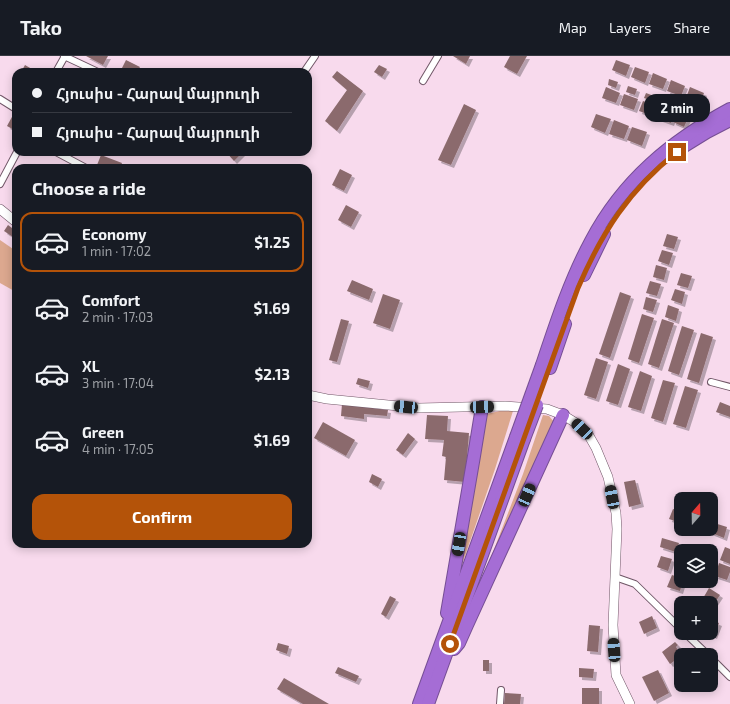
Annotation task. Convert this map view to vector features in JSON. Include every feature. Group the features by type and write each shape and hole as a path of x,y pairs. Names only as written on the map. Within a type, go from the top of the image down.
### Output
{"highway":[{"path":"419,704 520,438 546,367 571,285 586,251 598,229 618,199 642,172 660,155 698,127 730,109"},
{"path":"550,354 598,245 618,213 641,185 668,159 687,144 728,122"},
{"path":"446,630 447,610 482,407"},
{"path":"445,659 459,643 462,637 563,415"},
{"path":"428,704 445,659 520,438"}],"street":[{"path":"58,68 64,56 90,68"},
{"path":"307,68 315,56"},
{"path":"423,81 438,56"},
{"path":"0,99 12,106"},
{"path":"0,184 15,156"},
{"path":"64,156 78,164"},
{"path":"0,209 12,219"},
{"path":"711,382 730,387"},
{"path":"312,396 327,399 419,408 518,406 547,409 563,415 576,423 588,434 596,448 608,477 616,513 617,529 613,625 616,675 630,704"},
{"path":"615,577 636,584 674,622"},
{"path":"693,640 701,648"},
{"path":"718,665 730,677"},
{"path":"500,704 501,690"}],"shaded area":[{"path":"0,240 12,248 12,290 0,283"},
{"path":"504,410 513,411 495,469 456,582 483,427 487,414"},
{"path":"543,415 549,416 555,423 475,599 523,474"}],"building":[{"path":"86,56 108,56 103,65"},
{"path":"453,56 470,56 466,64"},
{"path":"510,56 527,56 517,74 504,67"},
{"path":"126,60 140,67 139,68 122,68"},
{"path":"616,60 630,65 626,76 612,70"},
{"path":"25,65 30,68 23,68"},
{"path":"379,65 387,69 382,77 374,72"},
{"path":"635,67 649,72 645,83 631,77"},
{"path":"337,71 363,91 337,131 325,121 347,90 332,77"},
{"path":"653,73 667,79 663,89 649,84"},
{"path":"609,79 618,82 616,88 608,85"},
{"path":"671,80 685,86 681,96 667,91"},
{"path":"628,86 637,89 635,95 626,92"},
{"path":"606,87 620,93 616,103 602,98"},
{"path":"690,87 704,93 700,103 686,98"},
{"path":"646,93 654,96 652,101 644,98"},
{"path":"624,94 638,99 634,110 620,105"},
{"path":"664,100 673,103 671,108 662,105"},
{"path":"643,101 657,106 653,116 639,111"},
{"path":"464,104 476,110 451,165 438,160"},
{"path":"661,108 675,113 671,123 657,118"},
{"path":"676,113 688,118 684,127 673,122"},
{"path":"596,114 611,119 605,133 591,127"},
{"path":"12,117 12,129 7,126"},
{"path":"614,120 629,126 624,139 609,134"},
{"path":"632,127 647,132 642,146 627,140"},
{"path":"101,156 122,163 122,164 97,164"},
{"path":"230,156 239,156 234,161"},
{"path":"340,169 352,175 344,191 332,185"},
{"path":"346,205 359,212 351,227 338,220"},
{"path":"8,225 12,228 12,236 4,231"},
{"path":"667,234 678,237 674,249 663,246"},
{"path":"662,250 673,253 669,265 658,261"},
{"path":"656,265 667,268 664,280 653,277"},
{"path":"681,273 692,276 688,288 677,285"},
{"path":"352,280 373,289 369,300 347,291"},
{"path":"650,281 661,284 657,296 646,293"},
{"path":"675,289 685,292 682,304 671,300"},
{"path":"620,292 631,296 610,358 599,354"},
{"path":"383,294 400,300 390,329 373,323"},
{"path":"646,297 657,300 653,312 643,309"},
{"path":"668,305 679,309 676,321 665,317"},
{"path":"642,314 654,318 639,363 628,359"},
{"path":"341,319 349,321 337,362 329,360"},
{"path":"662,319 674,323 659,368 648,364"},
{"path":"682,326 694,330 679,375 668,371"},
{"path":"701,333 713,337 699,383 687,379"},
{"path":"596,358 608,362 596,399 584,395"},
{"path":"618,364 630,369 618,405 606,401"},
{"path":"640,371 652,376 641,411 628,407"},
{"path":"358,378 370,381 368,388 356,384"},
{"path":"663,380 675,383 663,422 651,418"},
{"path":"685,386 698,390 686,428 673,424"},
{"path":"720,402 730,406 730,417 716,412"},
{"path":"342,404 388,410 387,416 364,414 364,419 341,416"},
{"path":"427,415 448,416 447,431 469,433 465,482 444,480 446,457 442,456 444,440 425,439"},
{"path":"323,422 355,440 346,456 314,438"},
{"path":"408,433 415,439 403,455 396,450"},
{"path":"372,474 382,479 378,487 369,482"},
{"path":"635,480 641,504 629,507 624,482"},
{"path":"673,509 674,509 674,521 669,519"},
{"path":"718,524 727,527 724,538 718,536"},
{"path":"662,538 679,543 674,544 674,551 660,547"},
{"path":"725,547 730,549 730,564 720,560"},
{"path":"661,556 672,559 668,571 657,567"},
{"path":"719,563 730,567 727,580 718,577"},
{"path":"672,575 674,576 674,588 681,588 680,591 667,587"},
{"path":"709,588 720,595 718,598 718,596 704,596"},
{"path":"390,596 396,599 386,617 381,614"},
{"path":"652,616 657,628 644,634 639,622"},
{"path":"589,625 600,626 598,652 587,651"},
{"path":"675,642 678,645 677,648 674,648 674,661 670,664 662,652"},
{"path":"278,643 289,646 287,654 276,650"},
{"path":"483,660 489,660 489,671 483,671"},
{"path":"338,667 359,676 356,682 335,673"},
{"path":"579,668 594,669 593,678 579,677"},
{"path":"658,670 669,693 654,701 642,677"},
{"path":"284,678 329,704 303,704 277,689"},
{"path":"582,688 599,688 599,704 582,704"},
{"path":"505,693 521,694 520,704 504,704"}],"route":[{"path":"450,644 578,288 588,266 604,234 625,203 649,176 677,152"}]}
